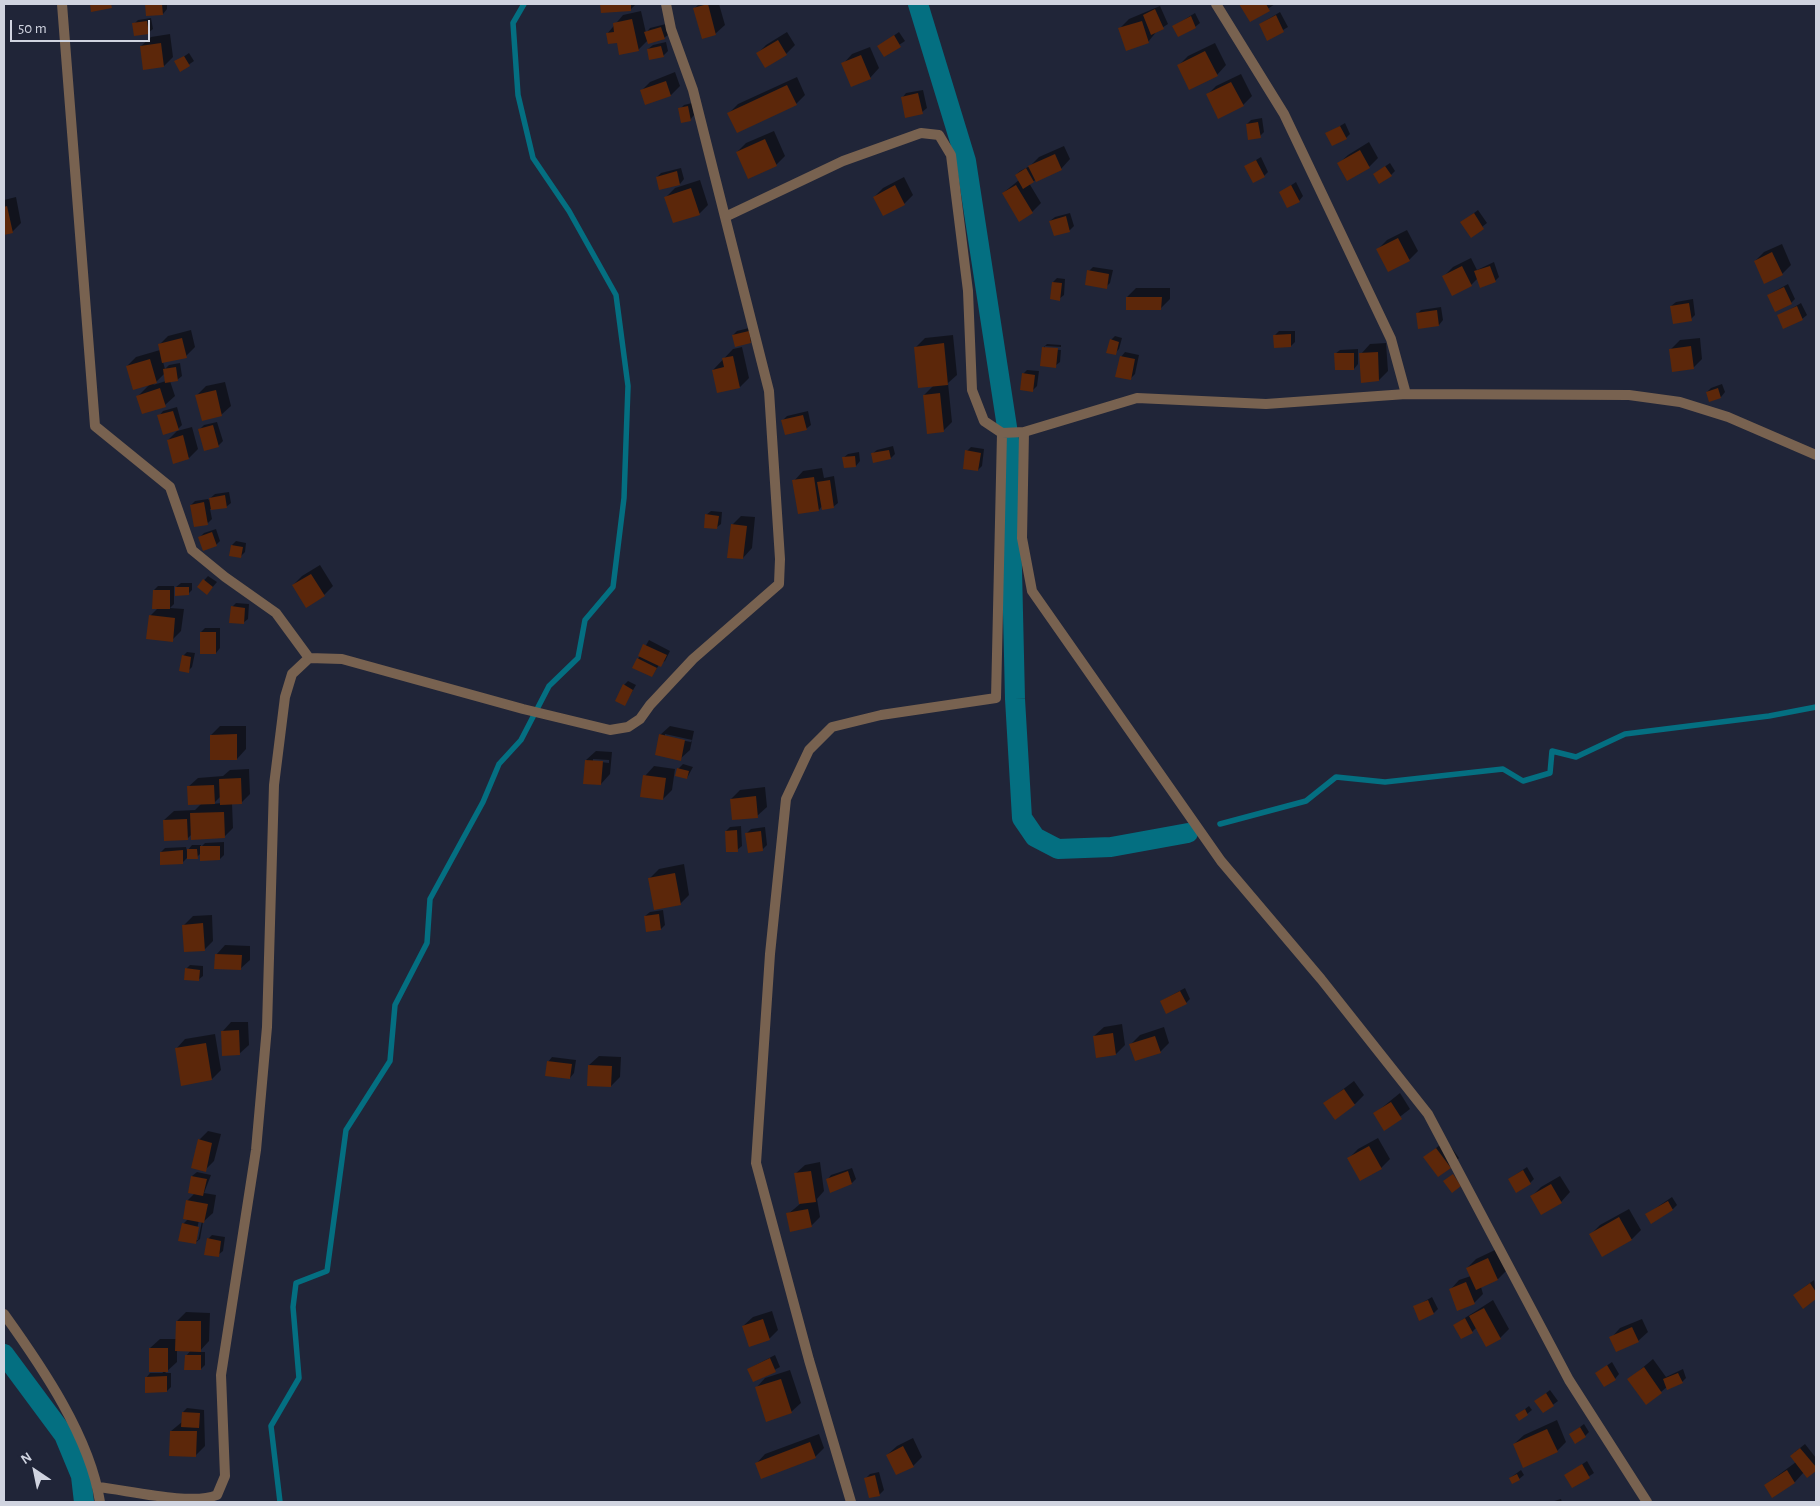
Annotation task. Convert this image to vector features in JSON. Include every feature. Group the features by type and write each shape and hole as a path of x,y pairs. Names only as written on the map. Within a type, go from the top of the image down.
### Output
{"street":[{"path":"62,4 95,426 170,487 192,550 225,577 276,613 309,658"},
{"path":"98,1487 128,1490 165,1498 208,1500 217,1496 225,1476 221,1375 257,1141 266,1026 274,785 285,697 292,674 309,658 342,660 523,709 610,730 628,727 640,719 650,705 693,660 778,584 780,559 769,391 693,90 671,29 666,4"},
{"path":"1216,4 1284,114 1391,339 1406,394"},
{"path":"725,217 843,161 921,133 938,135 951,155 968,290 972,390 984,421 1002,433 1024,432 1137,398 1266,404 1406,394 1629,395 1680,402 1728,417 1816,456"},
{"path":"1024,432 1022,538 1032,591 1221,861 1321,979 1428,1114 1570,1380 1647,1502"},
{"path":"851,1502 809,1360 756,1163 770,954 786,800 809,750 832,727 881,715 996,698 1002,433"},
{"path":"4,1314 36,1358 86,1449 98,1487 100,1502"}],"building":[{"path":"90,4 111,4 112,8 91,12"},
{"path":"145,4 162,4 163,15 146,16"},
{"path":"600,4 631,4 631,11 601,13"},
{"path":"708,4 716,35 702,39 693,8"},
{"path":"1239,4 1266,4 1270,11 1250,22"},
{"path":"1155,9 1164,29 1151,35 1143,15"},
{"path":"1276,15 1284,32 1267,41 1259,24"},
{"path":"1191,16 1196,28 1178,37 1172,26"},
{"path":"632,19 639,51 619,55 617,43 608,44 606,33 614,32 613,23"},
{"path":"147,21 149,34 134,36 132,23"},
{"path":"1142,21 1149,43 1126,51 1118,28"},
{"path":"661,27 665,39 648,44 644,32"},
{"path":"894,35 901,47 884,57 877,46"},
{"path":"778,40 787,55 765,68 756,53"},
{"path":"161,43 164,67 143,70 140,46"},
{"path":"661,46 664,57 649,60 647,49"},
{"path":"1205,51 1218,76 1189,90 1177,65"},
{"path":"861,55 871,79 851,87 841,63"},
{"path":"184,56 190,66 180,72 174,61"},
{"path":"666,81 671,96 645,105 640,90"},
{"path":"1231,82 1244,106 1218,119 1206,94"},
{"path":"787,85 797,105 737,133 727,113"},
{"path":"918,93 923,114 905,118 901,97"},
{"path":"688,106 691,121 681,123 678,108"},
{"path":"1258,122 1261,138 1248,140 1246,124"},
{"path":"1340,126 1347,139 1332,146 1325,133"},
{"path":"765,139 777,166 748,179 736,152"},
{"path":"1360,150 1370,168 1347,181 1337,163"},
{"path":"1055,154 1062,170 1036,182 1028,166"},
{"path":"1256,160 1265,177 1253,183 1244,166"},
{"path":"1385,166 1392,176 1379,184 1373,174"},
{"path":"1026,168 1034,182 1023,189 1015,175"},
{"path":"677,171 680,185 659,190 656,177"},
{"path":"895,185 905,205 883,216 873,197"},
{"path":"1016,185 1033,213 1019,222 1002,193"},
{"path":"1291,185 1300,202 1287,208 1279,192"},
{"path":"691,188 700,215 673,223 664,197"},
{"path":"7,206 13,233 4,235 4,207"},
{"path":"1474,213 1484,229 1471,238 1460,222"},
{"path":"1066,216 1070,232 1054,236 1049,221"},
{"path":"1398,238 1410,261 1388,272 1376,249"},
{"path":"1772,252 1783,275 1764,284 1754,261"},
{"path":"1462,266 1472,286 1452,296 1442,276"},
{"path":"1490,266 1496,282 1480,288 1474,271"},
{"path":"1087,270 1109,274 1107,289 1085,285"},
{"path":"1052,282 1062,283 1060,301 1050,299"},
{"path":"1784,287 1792,304 1775,312 1767,295"},
{"path":"1126,297 1162,297 1161,310 1126,310"},
{"path":"1689,303 1692,321 1673,324 1670,306"},
{"path":"1797,306 1803,320 1783,329 1777,315"},
{"path":"1437,310 1439,326 1418,329 1416,313"},
{"path":"749,331 751,343 735,347 732,335"},
{"path":"1291,334 1291,347 1274,348 1273,335"},
{"path":"182,338 187,358 162,363 158,344"},
{"path":"1110,339 1119,342 1116,355 1106,353"},
{"path":"944,343 948,385 918,388 914,347"},
{"path":"1691,346 1694,369 1672,372 1669,349"},
{"path":"1042,347 1058,348 1056,368 1040,366"},
{"path":"1378,352 1379,381 1361,383 1359,353"},
{"path":"1334,353 1354,353 1354,370 1335,370"},
{"path":"733,356 740,388 717,393 712,370 724,367 722,358"},
{"path":"1120,356 1135,359 1131,380 1115,377"},
{"path":"150,359 157,383 133,390 126,366"},
{"path":"176,367 178,381 165,383 163,369"},
{"path":"1022,373 1035,375 1033,392 1020,390"},
{"path":"160,388 166,407 142,414 136,396"},
{"path":"1718,388 1721,398 1709,402 1706,392"},
{"path":"216,390 222,416 202,421 195,395"},
{"path":"940,393 944,432 927,434 923,395"},
{"path":"173,411 179,430 163,435 157,415"},
{"path":"803,415 807,430 785,435 781,420"},
{"path":"213,425 219,447 204,451 198,429"},
{"path":"183,435 189,459 173,464 167,440"},
{"path":"889,450 891,459 873,463 871,453"},
{"path":"965,450 981,453 978,471 963,469"},
{"path":"855,456 856,467 844,468 842,457"},
{"path":"814,477 819,511 798,514 792,480"},
{"path":"830,480 834,508 822,510 817,482"},
{"path":"225,495 227,508 211,510 209,498"},
{"path":"204,502 208,525 194,527 190,505"},
{"path":"705,514 719,516 717,529 704,528"},
{"path":"731,524 747,526 743,559 727,558"},
{"path":"212,532 217,546 203,551 198,537"},
{"path":"231,545 243,547 241,558 229,556"},
{"path":"311,574 325,596 306,608 292,585"},
{"path":"203,579 213,587 207,595 197,587"},
{"path":"175,587 189,587 189,595 175,596"},
{"path":"153,590 170,590 170,609 152,609"},
{"path":"231,606 245,608 244,624 229,623"},
{"path":"149,615 175,618 173,642 146,639"},
{"path":"200,632 216,632 216,654 200,654"},
{"path":"643,644 667,655 661,667 638,656"},
{"path":"182,655 191,657 189,673 179,671"},
{"path":"637,658 657,668 652,677 632,668"},
{"path":"623,684 633,690 625,706 615,701"},
{"path":"237,734 237,760 210,760 210,735"},
{"path":"659,734 685,740 681,761 655,755"},
{"path":"585,760 603,761 601,785 583,784"},
{"path":"677,768 689,771 687,779 675,776"},
{"path":"643,775 666,778 663,800 640,797"},
{"path":"241,778 242,804 220,805 219,779"},
{"path":"214,785 215,804 188,805 187,786"},
{"path":"756,796 758,818 732,820 730,799"},
{"path":"224,812 225,838 191,840 190,813"},
{"path":"187,819 188,840 164,841 163,820"},
{"path":"737,830 738,852 726,852 725,831"},
{"path":"761,831 763,851 748,853 745,833"},
{"path":"200,846 220,846 220,860 200,861"},
{"path":"187,849 197,849 198,859 187,859"},
{"path":"183,850 183,864 160,865 160,852"},
{"path":"675,873 681,905 654,910 648,878"},
{"path":"659,914 661,930 646,932 644,916"},
{"path":"203,923 205,951 184,952 182,925"},
{"path":"215,954 242,955 241,970 214,969"},
{"path":"185,968 200,970 199,981 184,980"},
{"path":"1180,991 1187,1004 1166,1014 1160,1001"},
{"path":"239,1030 240,1055 222,1056 221,1031"},
{"path":"1113,1033 1116,1055 1096,1058 1093,1036"},
{"path":"1155,1036 1161,1053 1135,1061 1129,1044"},
{"path":"206,1043 212,1080 181,1086 175,1048"},
{"path":"547,1061 572,1064 570,1079 545,1076"},
{"path":"588,1065 612,1066 611,1087 587,1086"},
{"path":"1344,1089 1355,1105 1335,1120 1323,1103"},
{"path":"1391,1102 1402,1119 1384,1131 1373,1113"},
{"path":"198,1139 212,1143 206,1172 191,1168"},
{"path":"1369,1146 1382,1169 1360,1181 1347,1158"},
{"path":"1436,1148 1451,1168 1438,1177 1423,1157"},
{"path":"1523,1170 1531,1184 1516,1193 1508,1179"},
{"path":"811,1171 816,1202 799,1204 794,1173"},
{"path":"848,1171 852,1184 830,1193 826,1179"},
{"path":"1453,1174 1461,1186 1452,1193 1443,1181"},
{"path":"191,1176 207,1179 203,1196 188,1193"},
{"path":"1551,1184 1562,1203 1541,1215 1530,1196"},
{"path":"186,1200 208,1204 204,1223 183,1219"},
{"path":"1668,1201 1673,1210 1651,1224 1645,1214"},
{"path":"808,1209 812,1227 790,1232 786,1213"},
{"path":"1619,1217 1632,1240 1602,1257 1589,1234"},
{"path":"182,1223 199,1227 196,1244 178,1241"},
{"path":"207,1238 221,1241 219,1257 204,1255"},
{"path":"1488,1258 1498,1280 1476,1290 1466,1268"},
{"path":"1466,1282 1475,1304 1457,1311 1449,1289"},
{"path":"1810,1283 1816,1292 1816,1299 1803,1309 1793,1295"},
{"path":"1428,1300 1434,1314 1419,1321 1413,1306"},
{"path":"1484,1308 1501,1339 1486,1347 1469,1316"},
{"path":"1465,1318 1473,1333 1461,1339 1453,1325"},
{"path":"763,1319 770,1340 749,1347 742,1326"},
{"path":"176,1321 201,1321 201,1352 175,1351"},
{"path":"1632,1327 1639,1342 1616,1352 1609,1337"},
{"path":"149,1348 168,1348 168,1372 149,1372"},
{"path":"185,1355 201,1355 201,1370 184,1370"},
{"path":"770,1358 776,1372 753,1382 747,1369"},
{"path":"1607,1365 1616,1380 1604,1387 1595,1373"},
{"path":"1644,1367 1662,1393 1646,1405 1627,1379"},
{"path":"1678,1373 1683,1383 1667,1390 1663,1379"},
{"path":"167,1376 167,1392 145,1393 145,1377"},
{"path":"781,1379 792,1413 766,1422 755,1387"},
{"path":"1546,1393 1554,1406 1543,1413 1534,1401"},
{"path":"1525,1409 1528,1415 1519,1421 1515,1415"},
{"path":"182,1412 200,1413 199,1428 181,1427"},
{"path":"1580,1427 1586,1437 1575,1444 1569,1434"},
{"path":"1547,1429 1558,1452 1523,1468 1513,1444"},
{"path":"170,1431 197,1431 196,1457 169,1456"},
{"path":"810,1442 816,1458 761,1479 755,1463"},
{"path":"903,1446 914,1467 896,1475 886,1455"},
{"path":"1800,1448 1816,1467 1816,1471 1807,1478 1790,1456"},
{"path":"1582,1464 1590,1478 1572,1488 1564,1475"},
{"path":"1787,1470 1795,1483 1772,1498 1764,1485"},
{"path":"1517,1474 1520,1480 1512,1484 1509,1478"},
{"path":"875,1475 880,1496 869,1498 864,1478"}],"waterway":[{"path":"280,1502 271,1426 299,1378 293,1307 296,1283 327,1271 346,1130 390,1061 395,1005 427,943 430,899 483,802 499,764 521,740 549,686 578,658 585,620 613,587 624,498 628,386 616,295 569,211 533,158 518,95 513,23 524,4"},
{"path":"918,4 966,161 1009,440 1015,699 1022,818 1035,837 1058,849 1111,847 1188,833"},
{"path":"1220,824 1306,801 1336,777 1385,782 1503,769 1523,781 1550,773 1552,751 1576,757 1625,734 1769,716 1816,707"},
{"path":"4,1354 64,1435 81,1476 84,1502"}]}
